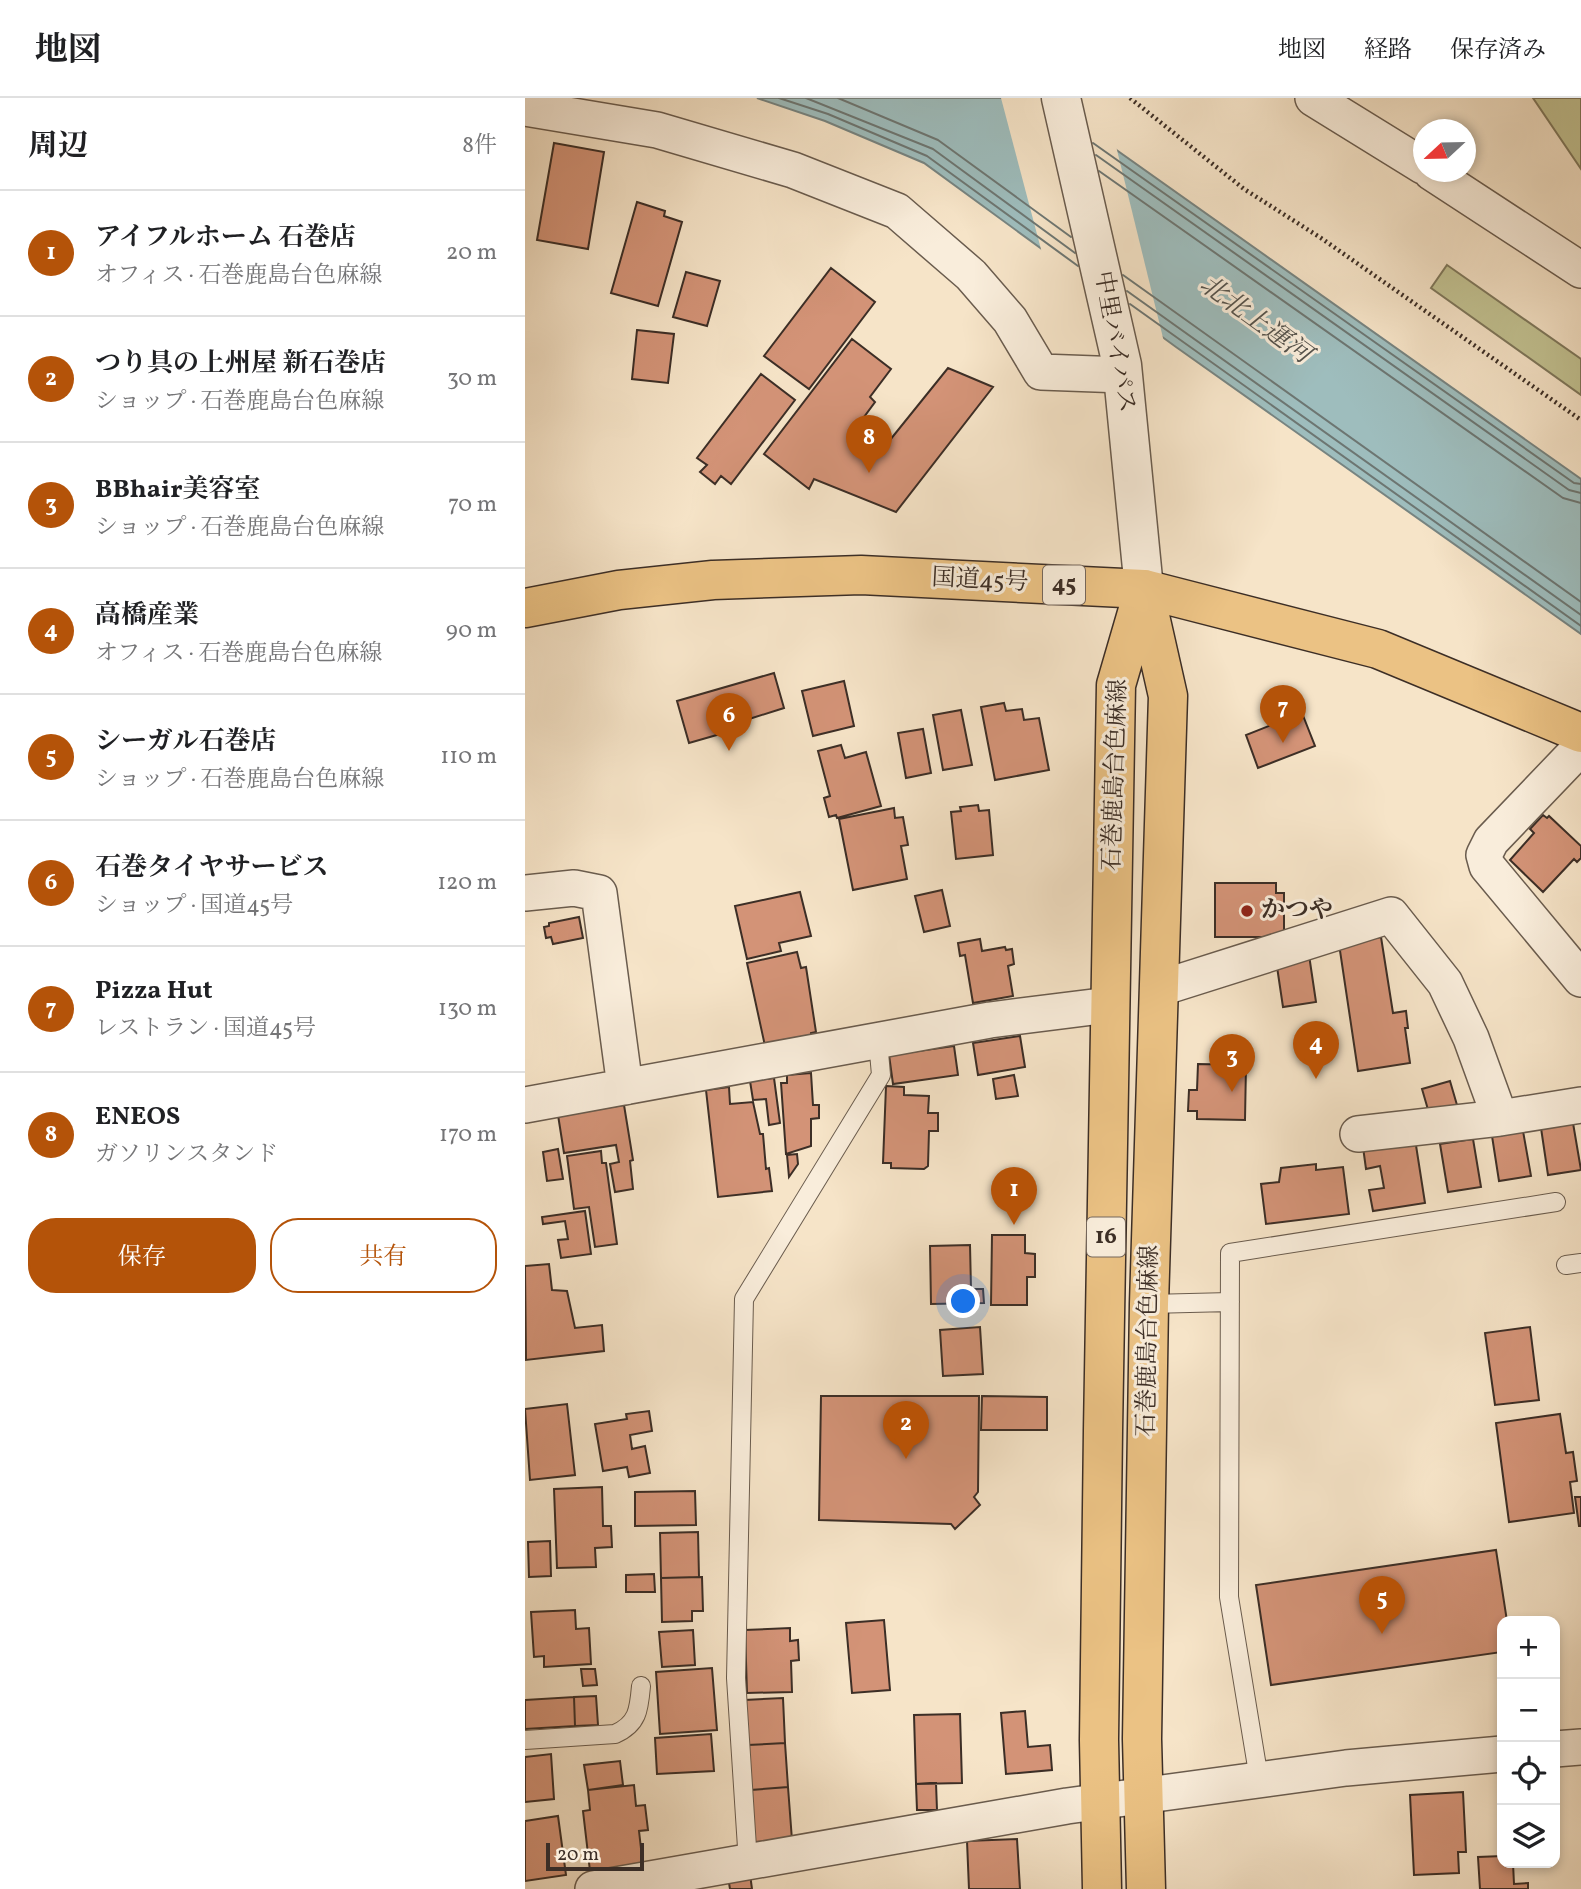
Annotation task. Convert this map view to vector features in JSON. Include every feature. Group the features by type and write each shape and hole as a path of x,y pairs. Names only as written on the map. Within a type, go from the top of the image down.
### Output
{"main road":[{"name":"国道45号","path":"525,608 619,590 713,580 861,575 1144,589 1378,649 1581,733"},
{"name":"石巻鹿島台色麻線","path":"1144,589 1168,696 1161,988 1149,1304 1144,1796 1146,1889"},
{"name":"石巻鹿島台色麻線","path":"1102,1889 1109,1005 1116,685 1144,589"}],"street":[{"name":"中里バイパス","path":"1061,98 1123,370 1144,589"},
{"path":"1313,98 1413,160"},
{"path":"525,108 657,130 793,170 897,211 971,275 1010,320 1041,372 1123,370"},
{"path":"1446,182 1581,270"},
{"path":"1581,747 1491,841 1484,855 1487,866 1581,979"},
{"path":"525,893 574,888 599,892 625,1087"},
{"path":"1161,988 1391,915 1445,983 1471,1038 1500,1118"},
{"path":"525,1105 990,1020 1109,1005"},
{"path":"1358,1134 1500,1118 1581,1105"},
{"path":"1560,1748 1581,1746"},
{"path":"593,1889 1101,1801 1259,1779 1497,1755"}],"lane":[{"path":"748,1863 736,1678 744,1299 881,1075 878,1041"},
{"path":"1259,1779 1229,1597 1230,1253 1556,1202"},
{"path":"1149,1304 1230,1302"},
{"path":"525,1740 615,1734 627,1729 639,1714 641,1686"}],"path":[{"path":"1130,98 1244,189 1321,238 1581,420"}],"green space":[{"path":"1533,98 1581,98 1581,169"},
{"path":"1447,265 1581,359 1581,395 1431,288"}],"water":[{"name":"北北上運河","path":"757,98 1043,98 1581,479 1581,634 1176,347 924,163 825,121"}],"pier":[{"path":"1001,98 1049,98 1116,146 1164,342 1042,253"}],"building":[{"path":"554,143 604,152 588,249 537,240"},
{"path":"637,202 665,211 664,216 682,222 658,306 611,293"},
{"path":"831,268 875,302 809,389 764,356"},
{"path":"686,272 720,281 707,326 673,317"},
{"path":"637,330 674,334 668,383 632,379"},
{"path":"852,339 891,369 870,397 875,402 850,436 882,450 948,368 993,387 896,512 814,479 809,489 764,454"},
{"path":"761,374 795,400 731,484 721,476 715,484 700,472 707,465 697,458"},
{"path":"774,673 784,708 746,720 748,726 689,743 677,701"},
{"path":"844,681 854,726 813,736 802,691"},
{"path":"1004,703 1006,711 1022,709 1024,720 1039,718 1049,770 995,780 981,707"},
{"path":"961,710 972,765 943,770 933,715"},
{"path":"1302,713 1315,746 1258,768 1246,735"},
{"path":"923,729 931,773 906,778 898,733"},
{"path":"841,745 845,758 866,752 881,806 837,818 836,815 829,817 824,798 830,796 818,751"},
{"path":"978,805 979,811 989,810 993,855 956,859 951,812 961,811 960,807"},
{"path":"894,808 895,818 903,817 908,845 901,846 907,879 853,890 839,819"},
{"path":"1543,815 1547,818 1549,816 1581,846 1581,858 1577,862 1574,859 1543,892 1510,860 1534,833 1530,829"},
{"path":"1215,883 1276,883 1276,893 1284,893 1284,937 1215,937"},
{"path":"942,890 950,926 924,932 915,896"},
{"path":"800,892 811,936 779,943 781,951 747,959 735,906"},
{"path":"579,917 583,938 553,944 551,937 546,938 544,927 549,926 549,923"},
{"path":"1381,937 1393,1013 1406,1011 1408,1028 1405,1028 1410,1063 1358,1071 1339,944"},
{"path":"980,939 982,951 1005,947 1006,950 1012,949 1014,964 1008,966 1013,996 973,1003 965,955 960,956 958,943"},
{"path":"797,952 801,968 806,967 816,1032 811,1033 811,1036 765,1046 747,963"},
{"path":"1309,955 1316,1002 1283,1007 1276,960"},
{"path":"1020,1036 1025,1067 978,1075 973,1043"},
{"path":"954,1046 958,1075 893,1084 889,1055"},
{"path":"1198,1064 1246,1065 1245,1120 1197,1119 1197,1111 1188,1111 1189,1090 1197,1090"},
{"path":"811,1073 813,1105 819,1105 819,1118 811,1119 811,1146 786,1154 781,1083 787,1083 787,1075"},
{"path":"1014,1075 1018,1096 996,1099 993,1079"},
{"path":"774,1078 780,1123 769,1125 766,1099 753,1100 750,1081"},
{"path":"1450,1081 1457,1105 1429,1113 1422,1089"},
{"path":"886,1086 904,1087 904,1095 929,1096 928,1113 938,1113 938,1131 929,1131 928,1166 924,1169 891,1168 891,1163 883,1163"},
{"path":"729,1087 730,1104 753,1102 760,1134 763,1134 766,1169 769,1168 772,1191 718,1197 706,1090"},
{"path":"624,1105 633,1160 630,1161 633,1189 615,1192 610,1164 619,1162 616,1145 564,1153 558,1115"},
{"path":"1573,1123 1581,1170 1548,1175 1541,1128"},
{"path":"1523,1131 1531,1176 1499,1181 1492,1136"},
{"path":"1415,1139 1425,1203 1373,1211 1369,1190 1384,1188 1380,1166 1366,1169 1363,1147"},
{"path":"1473,1139 1481,1187 1448,1192 1440,1144"},
{"path":"558,1149 563,1179 547,1181 543,1152"},
{"path":"601,1151 602,1163 606,1163 617,1244 595,1247 589,1207 574,1209 567,1156"},
{"path":"797,1154 798,1164 789,1177 787,1155"},
{"path":"1316,1164 1316,1170 1343,1167 1349,1214 1266,1224 1261,1184 1279,1182 1281,1168"},
{"path":"585,1211 591,1254 561,1258 558,1240 568,1239 565,1221 543,1224 542,1217"},
{"path":"992,1235 1025,1235 1025,1253 1035,1254 1035,1277 1027,1277 1027,1305 991,1305"},
{"path":"970,1245 971,1289 983,1289 984,1303 931,1304 930,1246"},
{"path":"549,1264 552,1290 567,1291 575,1328 602,1325 604,1351 526,1360 525,1266"},
{"path":"980,1327 983,1374 943,1376 940,1330"},
{"path":"1530,1327 1539,1400 1495,1405 1485,1333"},
{"path":"821,1396 979,1396 978,1492 974,1497 980,1505 955,1529 951,1524 819,1520"},
{"path":"982,1396 1047,1397 1047,1430 981,1430"},
{"path":"567,1404 575,1475 530,1480 525,1409"},
{"path":"649,1411 652,1431 630,1435 632,1449 645,1446 650,1473 629,1477 627,1467 603,1471 595,1424 627,1419 626,1414"},
{"path":"1560,1414 1566,1453 1573,1452 1577,1481 1570,1482 1574,1513 1509,1522 1496,1423"},
{"path":"602,1487 603,1526 611,1526 612,1547 595,1548 596,1567 557,1568 554,1489"},
{"path":"695,1491 696,1525 635,1526 635,1492"},
{"path":"1575,1497 1581,1497 1581,1526 1579,1526"},
{"path":"698,1532 699,1577 661,1578 660,1533"},
{"path":"550,1541 551,1576 529,1577 528,1542"},
{"path":"1496,1550 1506,1616 1497,1616 1497,1653 1271,1685 1256,1585"},
{"path":"654,1574 655,1592 626,1592 626,1575"},
{"path":"702,1577 703,1611 692,1611 692,1621 662,1622 661,1578"},
{"path":"575,1610 576,1629 589,1628 591,1664 544,1667 544,1656 534,1657 531,1612"},
{"path":"884,1620 890,1690 852,1693 846,1623"},
{"path":"790,1628 790,1641 798,1640 799,1660 791,1661 792,1692 747,1693 745,1630"},
{"path":"693,1630 695,1665 662,1667 659,1632"},
{"path":"712,1668 717,1730 660,1734 656,1672"},
{"path":"581,1669 595,1669 597,1685 583,1686"},
{"path":"596,1696 598,1725 575,1726 574,1697"},
{"path":"574,1697 575,1726 525,1729 525,1700"},
{"path":"783,1698 785,1743 748,1745 745,1700"},
{"path":"1025,1711 1028,1747 1050,1745 1052,1770 1006,1774 1001,1713"},
{"path":"960,1714 962,1783 916,1784 914,1715"},
{"path":"711,1734 714,1771 657,1774 655,1738"},
{"path":"785,1743 788,1787 751,1790 748,1745"},
{"path":"551,1754 554,1799 525,1802 525,1757"},
{"path":"620,1761 623,1785 588,1790 584,1765"},
{"path":"936,1783 937,1810 917,1810 916,1784"},
{"path":"634,1785 636,1806 645,1805 648,1830 639,1831 643,1866 590,1871 583,1811 590,1810 588,1790"},
{"path":"788,1787 792,1840 755,1842 751,1790"},
{"path":"1463,1792 1466,1852 1458,1852 1459,1873 1414,1875 1410,1795"},
{"path":"558,1816 566,1875 525,1881 525,1821"},
{"path":"1017,1839 1020,1889 969,1889 967,1841"},
{"path":"1497,1856 1497,1868 1513,1868 1514,1884 1528,1883 1528,1889 1480,1889 1478,1857"},
{"path":"750,1874 752,1889 730,1889 728,1877"}],"place":[{"name":"ENEOS","path":"869,473"},
{"name":"Pizza Hut","path":"1283,743"},
{"name":"石巻タイヤサービス","path":"729,751"},
{"name":"かつや","path":"1247,911"},
{"name":"高橋産業","path":"1316,1079"},
{"name":"BBhair美容室","path":"1232,1092"},
{"name":"アイフルホーム 石巻店","path":"1014,1225"},
{"name":"つり具の上州屋 新石巻店","path":"906,1459"},
{"name":"シーガル石巻店","path":"1382,1634"}]}
